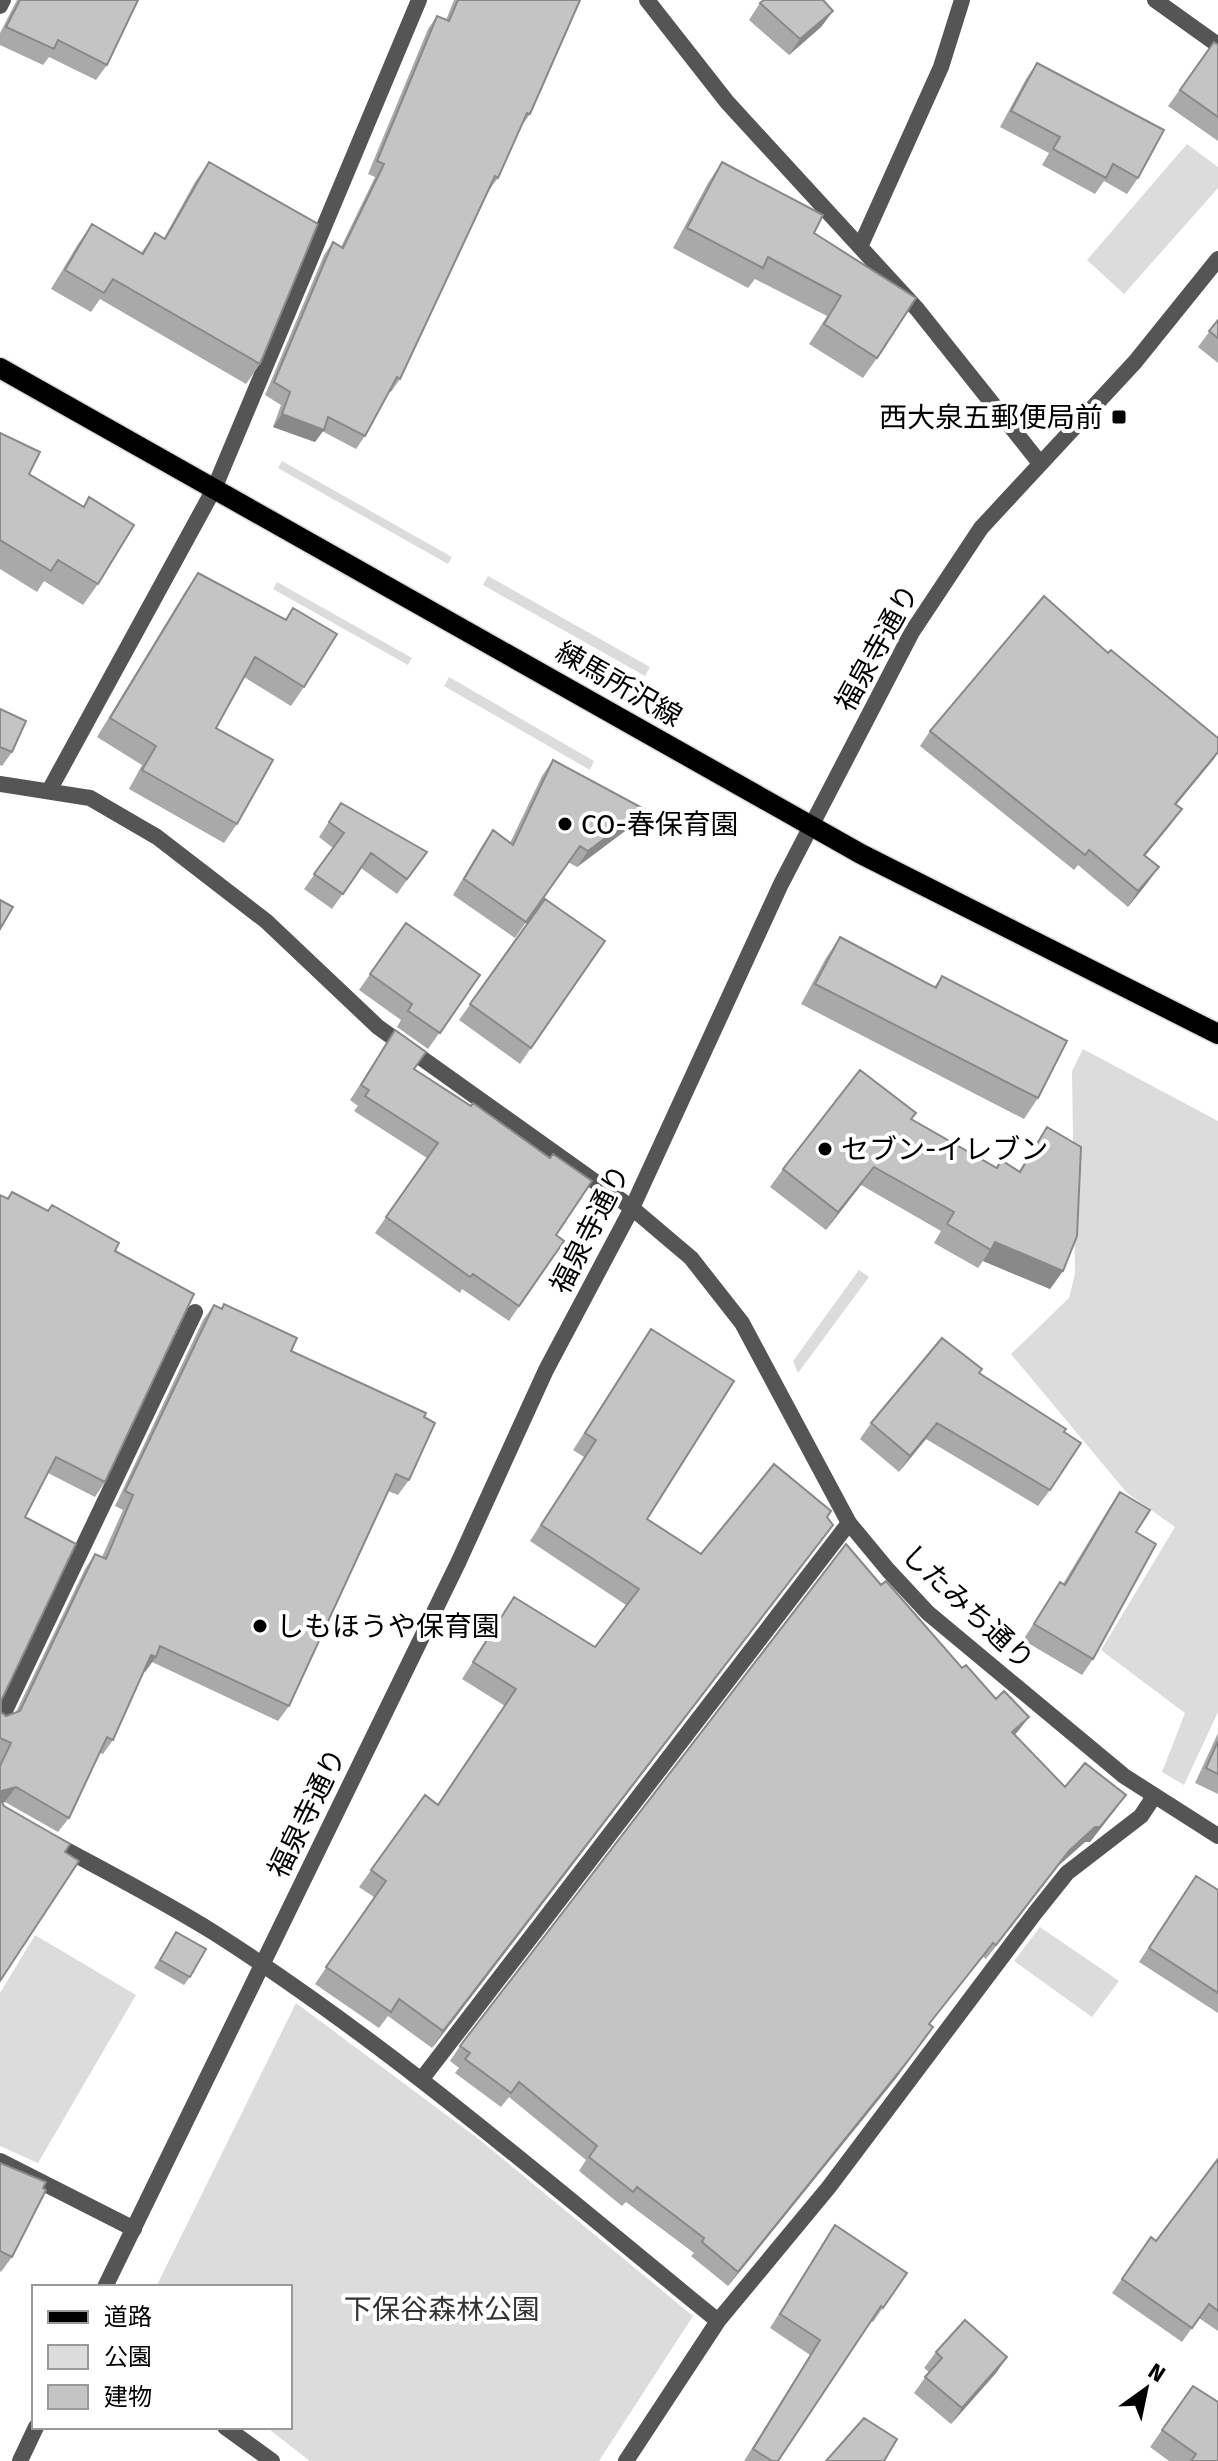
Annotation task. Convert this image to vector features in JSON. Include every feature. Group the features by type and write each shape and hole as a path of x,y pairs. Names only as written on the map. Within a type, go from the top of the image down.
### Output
{"main road":[{"name":"練馬所沢線","path":"0,368 810,826 1218,1034"}],"street":[{"path":"0,6 3,0"},
{"path":"50,789 214,489 419,0"},
{"path":"647,0 727,102 917,309 1039,462"},
{"path":"860,247 941,67 962,0"},
{"path":"1155,0 1218,45"},
{"name":"福泉寺通り","path":"106,2285 458,1563 546,1370 632,1208 810,826 930,601 981,528 1135,362 1218,259"},
{"name":"したみち通り","path":"0,784 50,789 90,798 157,837 266,921 378,1027 632,1208 691,1258 742,1323 849,1523 928,1613 1153,1798 1218,1836"},
{"path":"0,1721 195,1312"},
{"path":"421,2080 849,1523"},
{"path":"626,2461 718,2321 829,2187 970,1995 1067,1873 1141,1816 1153,1798"},
{"path":"38,1834 212,1932 421,2080 718,2321"},
{"path":"0,2161 134,2229"},
{"path":"20,2461 35,2429"},
{"path":"228,2429 272,2461"}],"green space":[{"path":"1187,144 1218,167 1218,188 1124,294 1087,260"},
{"path":"282,461 452,557 448,564 278,468"},
{"path":"488,576 650,667 645,676 483,585"},
{"path":"277,582 412,658 408,665 273,589"},
{"path":"449,677 594,761 590,770 444,686"},
{"path":"1083,1049 1218,1121 1218,1712 1184,1785 1162,1772 1185,1713 1101,1650 1175,1527 1127,1493 1011,1354 1069,1298 1075,1274 1072,1071"},
{"path":"859,1270 869,1277 798,1373 793,1361"},
{"path":"1040,1927 1119,1981 1092,2017 1014,1961"},
{"path":"35,1935 136,1995 38,2163 0,2146 0,1993"},
{"name":"下保谷森林公園","path":"296,2003 480,2140 693,2316 599,2461 310,2461 269,2429 292,2429 292,2285 157,2285"}],"building":[{"path":"20,0 138,0 107,65 58,40 54,49 6,27"},
{"path":"458,0 580,0 530,114 527,113 498,178 495,176 400,379 397,377 365,436 328,417 324,430 282,414 290,392 274,382 333,242 343,248 384,164 377,161 437,16 449,21"},
{"path":"764,0 823,0 833,11 800,39 760,3"},
{"path":"1214,42 1218,45 1218,117 1180,90"},
{"path":"1037,63 1164,130 1138,178 1113,164 1106,178 1053,149 1060,137 1011,111"},
{"path":"209,162 318,224 260,364 113,279 104,293 65,270 92,224 143,254 155,233 165,239"},
{"path":"722,162 823,215 814,233 916,298 877,358 824,324 841,296 768,257 763,268 687,228"},
{"path":"1218,320 1218,338 1209,331"},
{"path":"0,433 40,452 29,474 84,507 89,497 134,525 98,584 58,560 51,571 0,540"},
{"path":"198,573 286,620 293,608 337,634 304,687 255,657 216,728 273,760 237,824 142,770 156,746 110,718"},
{"path":"1044,596 1108,653 1111,650 1218,738 1218,752 1175,804 1182,809 1144,855 1159,867 1138,891 1089,850 1085,855 930,731"},
{"path":"0,709 26,721 12,752 0,747"},
{"path":"553,760 644,809 588,851 580,846 526,922 464,879 493,830 513,845"},
{"path":"341,803 427,852 407,879 371,853 343,894 314,874 344,833 329,822"},
{"path":"545,899 605,941 531,1048 470,1004"},
{"path":"0,900 13,907 0,929"},
{"path":"406,923 480,975 440,1033 408,1011 412,1004 370,974"},
{"path":"840,937 936,988 942,976 1067,1041 1038,1098 815,984"},
{"path":"395,1030 426,1052 414,1069 471,1106 473,1103 550,1158 553,1154 592,1181 556,1235 564,1241 519,1306 473,1274 470,1277 386,1217 438,1143 365,1096 369,1090 361,1085"},
{"path":"860,1070 916,1113 911,1119 997,1168 1001,1160 1020,1172 1047,1127 1081,1147 1077,1236 1063,1271 995,1242 991,1250 947,1224 954,1212 874,1167 838,1212 783,1169"},
{"path":"12,1192 48,1211 52,1205 119,1243 115,1251 194,1294 105,1482 56,1457 25,1517 76,1544 1,1701 1,1712 6,1716 20,1711 95,1554 106,1559 133,1495 125,1491 214,1305 222,1309 224,1304 297,1338 291,1351 426,1413 424,1417 435,1423 409,1480 396,1474 289,1706 160,1646 156,1657 151,1655 113,1740 107,1737 69,1818 16,1787 1,1791 0,1796 0,1766 11,1743 0,1738 0,1195 8,1199"},
{"path":"651,1329 734,1381 647,1519 701,1554 774,1464 831,1511 827,1517 833,1525 443,2031 399,1999 391,2012 326,1967 386,1881 371,1870 425,1795 438,1805 516,1689 473,1662 514,1597 595,1647 639,1589 541,1525 596,1440 585,1433"},
{"path":"942,1338 982,1369 979,1373 1066,1429 1064,1432 1081,1443 1050,1490 937,1423 910,1456 871,1423"},
{"path":"1120,1492 1150,1510 1136,1532 1156,1544 1093,1659 1034,1624 1060,1582 1065,1585"},
{"path":"846,1544 881,1585 886,1581 962,1668 966,1665 996,1699 1004,1691 1029,1717 1012,1732 1065,1787 1085,1763 1126,1795 1100,1827 1095,1827 1069,1851 996,1945 993,1943 929,2024 933,2027 907,2062 738,2272 702,2242 704,2238 637,2187 633,2192 589,2157 597,2146 519,2082 511,2093 465,2059 470,2053 460,2046"},
{"path":"1218,1741 1218,1774 1206,1768"},
{"path":"0,1799 4,1806 70,1844 65,1852 79,1861 0,1981"},
{"path":"1196,1876 1218,1890 1218,1993 1149,1948"},
{"path":"176,1932 206,1949 190,1977 160,1960"},
{"path":"1218,2159 1218,2311 1209,2304 1192,2328 1122,2279 1151,2237 1156,2241"},
{"path":"0,2163 46,2182 43,2188 46,2190 12,2257 0,2251"},
{"path":"835,2225 907,2273 883,2308 881,2306 778,2461 772,2461 753,2449 820,2340 780,2314"},
{"path":"965,2320 1007,2357 962,2408 925,2377 942,2358 936,2352"},
{"path":"1193,2386 1218,2402 1218,2461 1191,2461 1196,2454 1162,2430"},
{"path":"864,2418 897,2439 884,2461 826,2461"}],"place":[{"name":"西大泉五郵便局前","path":"1119,417"},
{"name":"CO-春保育園","path":"565,824"},
{"name":"セブン-イレブン","path":"825,1149"},
{"name":"しもほうや保育園","path":"260,1626"}]}
